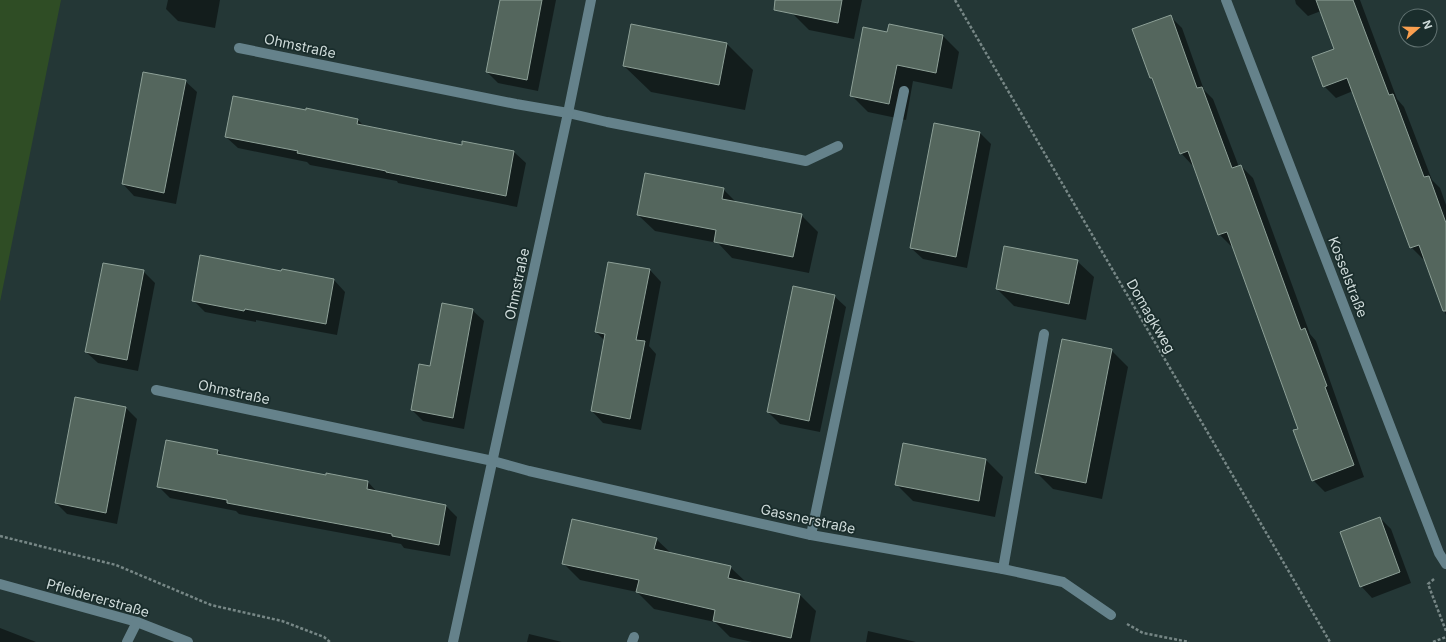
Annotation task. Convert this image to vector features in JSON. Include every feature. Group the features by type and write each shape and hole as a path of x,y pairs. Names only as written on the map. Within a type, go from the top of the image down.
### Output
{"street":[{"name":"Ohmstraße","path":"453,642 591,0"},
{"name":"Kosselstraße","path":"1226,0 1439,553 1446,564"},
{"name":"Ohmstraße","path":"239,48 516,104 568,112 607,122 806,161 838,146"},
{"path":"811,535 904,91"},
{"path":"1003,569 1044,334"},
{"name":"Ohmstraße","path":"156,390 493,461"},
{"name":"Gassnerstraße","path":"493,461 537,473 811,535 1003,569 1063,582 1111,615"},
{"name":"Pfleidererstraße","path":"0,584 137,622 188,642"},
{"path":"127,642 137,622"}],"path":[{"name":"Domagkweg","path":"955,0 1330,642"},
{"path":"0,536 116,565 211,605 282,621 324,637 330,642"},
{"path":"1437,576 1428,584 1446,631"},
{"path":"1111,615 1143,633 1189,642"},
{"path":"1433,642 1446,637"}],"green space":[{"path":"0,0 61,0 0,302"}],"building":[{"path":"500,0 542,0 527,80 486,72"},
{"path":"775,0 842,0 838,23 774,10"},
{"path":"1316,0 1353,0 1389,95 1393,94 1424,177 1429,176 1446,223 1446,311 1443,311 1419,245 1410,248 1347,78 1323,87 1312,57 1334,49"},
{"path":"1171,15 1197,88 1202,87 1232,168 1241,165 1301,330 1305,328 1327,386 1325,387 1354,465 1312,481 1293,430 1298,429 1227,232 1218,235 1188,151 1180,154 1132,29"},
{"path":"631,24 727,43 719,85 623,66"},
{"path":"889,24 943,35 936,73 897,65 889,104 850,96 863,27 887,32"},
{"path":"143,72 186,80 164,193 122,184"},
{"path":"233,96 306,110 306,108 358,119 357,124 462,145 462,141 514,151 506,196 297,153 298,151 225,137"},
{"path":"934,123 980,132 956,257 910,248"},
{"path":"645,173 724,188 722,199 802,214 793,257 714,242 716,230 637,215"},
{"path":"1004,246 1078,260 1069,304 996,289"},
{"path":"200,255 281,271 282,269 334,279 326,324 192,301"},
{"path":"608,262 650,269 636,340 645,341 630,419 591,411 605,334 595,332"},
{"path":"103,263 144,270 127,360 85,352"},
{"path":"793,286 835,295 809,421 767,412"},
{"path":"442,303 473,309 453,418 411,410 419,364 430,366"},
{"path":"1062,339 1112,349 1086,483 1035,473"},
{"path":"75,397 126,407 106,513 55,503"},
{"path":"166,440 218,450 217,454 326,475 326,473 368,481 367,489 446,505 439,545 392,536 392,534 227,503 227,500 157,487"},
{"path":"903,443 986,459 979,501 895,485"},
{"path":"1380,517 1400,572 1360,587 1340,532"},
{"path":"572,519 657,538 654,549 731,566 728,578 800,594 791,638 713,621 715,610 636,592 639,580 562,564"}]}
